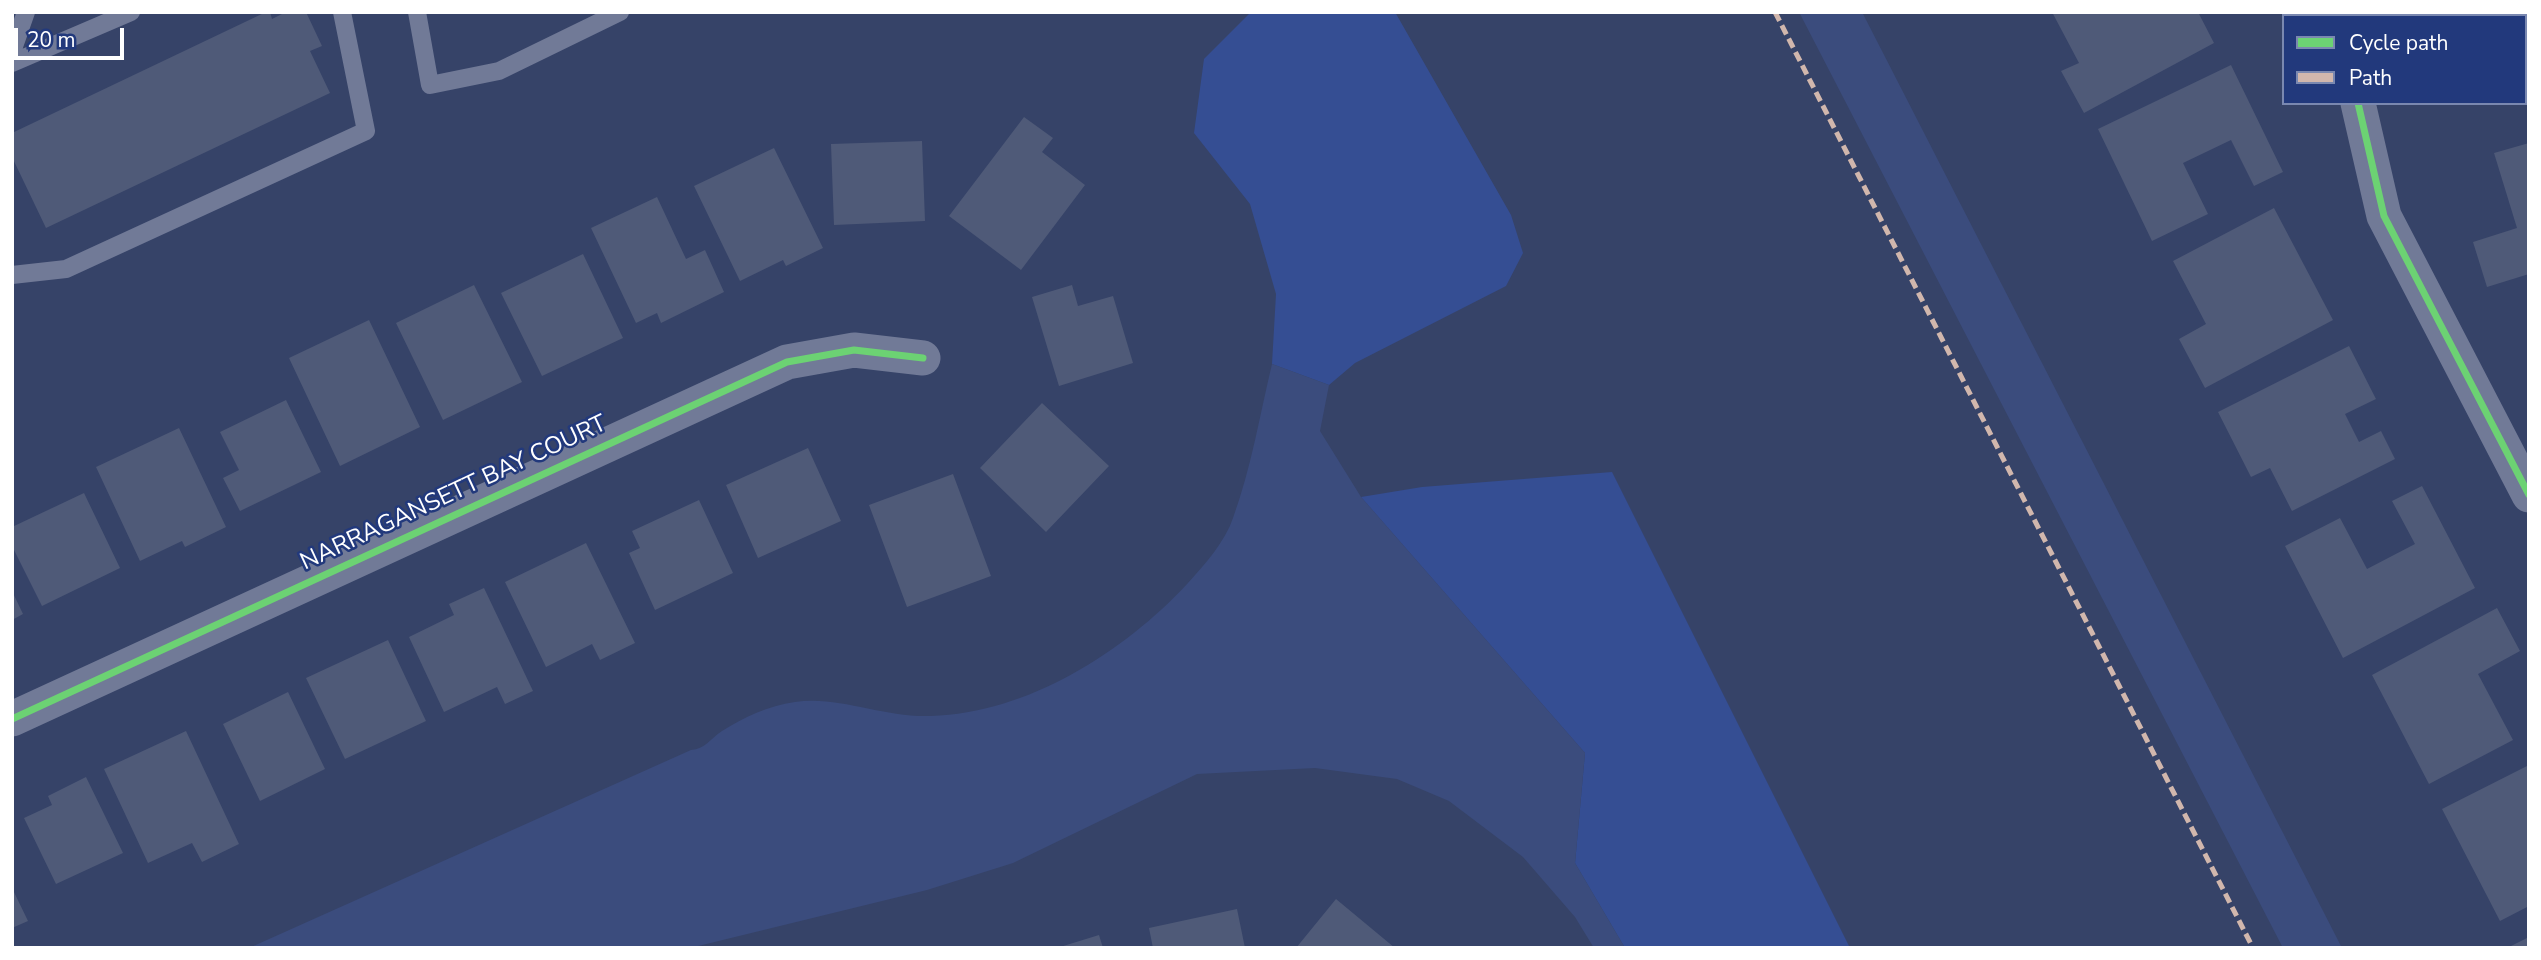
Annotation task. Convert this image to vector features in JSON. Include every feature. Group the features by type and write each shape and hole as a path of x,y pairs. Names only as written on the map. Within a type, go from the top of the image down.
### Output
{"street":[{"path":"2358,105 2384,216 2529,495"},
{"name":"NARRAGANSETT BAY COURT","path":"12,719 787,362 854,350 923,358"}],"lane":[{"path":"12,52 26,12"},
{"path":"12,63 131,12"},
{"path":"12,275 66,270 366,131 342,12"},
{"path":"417,12 430,85 499,71 620,12"}],"shaded area":[{"path":"1251,12 1395,12 1511,215 1523,253 1506,286 1355,363 1329,385 1272,364 1276,294 1250,204 1194,133 1204,59"},
{"path":"1799,12 1862,12 2342,948 2283,948"},
{"path":"1272,364 1329,385 1320,431 1361,497 1585,753 1575,863 1625,948 1594,948 1575,917 1523,857 1449,801 1397,779 1315,768 1197,774 1013,863 927,890 690,948 249,948 700,748 730,726 766,709 811,701 913,716 967,712 1003,704 1072,674 1104,655 1163,608 1220,544 1233,518 1245,480"},
{"path":"1612,472 1850,948 1625,948 1575,863 1585,753 1361,497 1422,487"}],"building":[{"path":"270,12 272,19 286,12 306,12 322,46 310,51 330,93 46,228 12,157 12,133"},
{"path":"2052,12 2198,12 2214,43 2084,113 2061,71 2079,63"},
{"path":"2529,12 2529,96 2527,14 2458,14"},
{"path":"2231,65 2283,172 2254,186 2231,140 2183,163 2208,214 2152,241 2098,129"},
{"path":"1024,117 1053,138 1042,152 1085,185 1021,270 949,216"},
{"path":"922,141 925,221 834,225 831,144"},
{"path":"2529,143 2529,274 2487,287 2473,242 2517,228 2494,153"},
{"path":"774,148 823,248 786,266 783,260 740,281 694,186"},
{"path":"657,197 686,259 705,250 724,292 661,323 657,313 636,323 591,228"},
{"path":"2274,208 2333,320 2205,388 2179,339 2206,324 2173,261"},
{"path":"583,254 623,338 542,376 501,293"},
{"path":"474,285 522,382 443,420 396,323"},
{"path":"1072,285 1078,306 1113,296 1133,363 1059,386 1032,297"},
{"path":"369,320 420,427 340,466 289,358"},
{"path":"2349,346 2376,399 2345,414 2359,442 2381,431 2395,459 2292,511 2270,468 2251,477 2218,412"},
{"path":"286,400 321,472 240,511 223,478 239,470 220,432"},
{"path":"1042,403 1109,466 1046,532 980,468"},
{"path":"179,428 226,527 185,547 182,541 140,561 96,467"},
{"path":"808,448 841,521 758,558 726,485"},
{"path":"953,474 991,576 907,607 869,505"},
{"path":"2422,486 2475,588 2343,658 2285,546 2340,518 2367,569 2415,544 2392,501"},
{"path":"84,493 120,568 42,606 12,546 12,527"},
{"path":"699,500 733,573 655,610 629,553 640,548 632,531"},
{"path":"586,543 635,643 600,660 592,644 546,667 505,582"},
{"path":"484,588 533,691 505,704 497,687 444,712 409,637 454,615 449,604"},
{"path":"12,591 23,614 12,620"},
{"path":"2497,608 2520,651 2478,674 2513,740 2429,784 2372,675"},
{"path":"388,640 426,721 345,759 306,678"},
{"path":"288,692 325,769 260,801 223,724"},
{"path":"186,731 239,844 202,862 192,843 148,863 104,769"},
{"path":"2529,765 2529,906 2500,921 2442,809"},
{"path":"86,777 123,853 56,884 24,818 52,805 48,796"},
{"path":"12,888 28,921 12,928"},
{"path":"1336,899 1395,948 1296,948"},
{"path":"1237,909 1245,948 1153,948 1149,928"},
{"path":"1099,935 1103,948 1060,948 1060,947"},
{"path":"2529,937 2529,948 2507,948"}],"marked path":[{"path":"1775,12 2253,948"}],"cycle path":[{"path":"2358,105 2384,216 2529,495"},
{"path":"12,719 787,362 854,350 923,358"}]}
